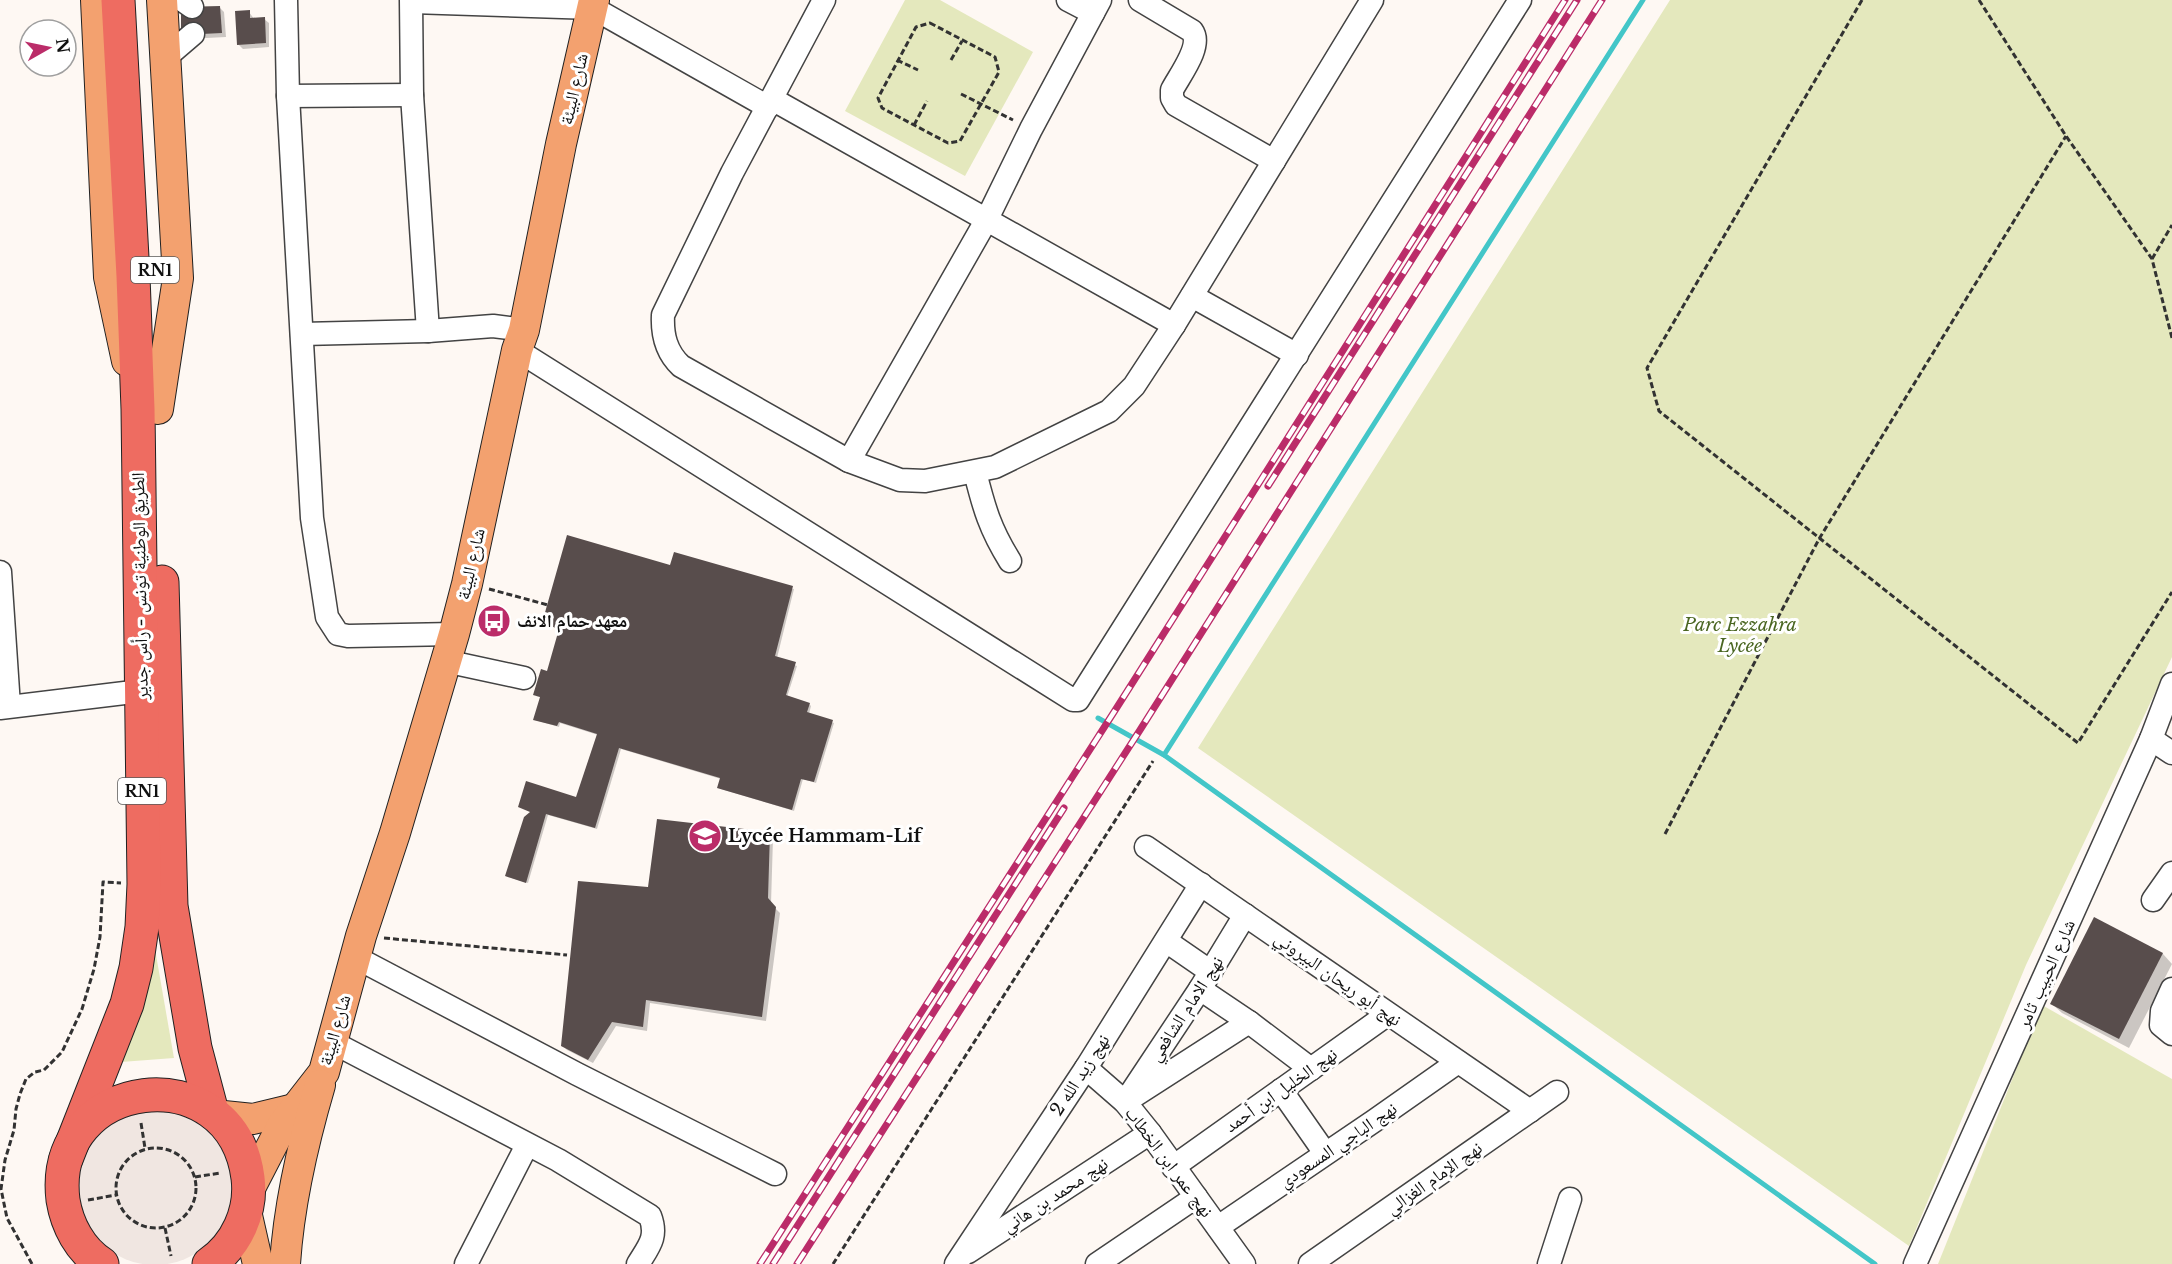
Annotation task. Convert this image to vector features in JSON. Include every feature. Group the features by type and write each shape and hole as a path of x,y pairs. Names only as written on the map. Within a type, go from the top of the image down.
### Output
{"highway":[{"name":"الطريق الوطنية تونس - رأس جدير","path":"66,1160 127,1004 142,927 144,884 141,692 148,409 155,272 118,0"},
{"name":"الطريق الوطنية تونس - رأس جدير","path":"136,132 140,0"},
{"name":"الطريق الوطنية تونس - رأس جدير","path":"148,409 171,906 195,1048 213,1114"},
{"name":"RN1","path":"102,1264 93,1258 76,1237 65,1212 62,1186 66,1160 78,1135 91,1119 108,1106 127,1098 148,1094 169,1094 189,1100 213,1114 234,1136 238,1144 245,1162 248,1201"},
{"path":"216,1261 236,1236 248,1201"}],"main road":[{"path":"96,0 109,277 148,409"},
{"path":"148,409 178,278 162,0"},
{"name":"شارع البيئة","path":"248,1201 272,1144 294,1108 324,1072 358,947 395,833 450,648 467,584 593,4"},
{"path":"285,1264 294,1191 307,1131 324,1072"},
{"path":"213,1114 254,1119 294,1108"},
{"name":"RN1","path":"248,1201 258,1264"}],"street":[{"path":"285,0 288,96 312,518 327,617 338,634 450,648 524,678"},
{"path":"824,0 732,173 663,315 662,332 673,358 681,366 849,460 900,480 925,481 995,467 1109,411 1134,386 1192,296 1372,0"},
{"path":"849,460 987,219 1031,129 1096,7 1068,0"},
{"path":"1140,0 1192,31 1195,36 1195,46 1172,90 1172,98 1176,105 1274,161"},
{"path":"302,334 428,331 494,326 521,340 1075,700 1079,699 1520,0"},
{"path":"428,331 412,95 411,1 593,4 770,103 987,219 1174,325"},
{"path":"165,58 193,34"},
{"path":"288,96 412,95"},
{"path":"1192,296 1297,355"},
{"path":"975,472 986,515 996,539 1010,561"},
{"path":"0,572 4,707 141,692"},
{"name":"شارع الحبيب ثامر","path":"1915,1263 2151,739 2172,684"},
{"path":"2151,739 2172,753"},
{"name":"نهج أبو ريحان البيروني","path":"1146,847 1530,1111"},
{"path":"2153,900 2172,873"},
{"name":"نهج زيد الله 2","path":"958,1261 1086,1068 1201,884"},
{"name":"نهج الامام الشافعي","path":"1125,1102 1205,981 1245,915"},
{"path":"1166,940 1249,1022 1311,1069"},
{"path":"358,947 577,1074 775,1174"},
{"path":"2172,988 2162,1011 2161,1025 2172,1034"},
{"name":"نهج الخليل ابن أحمد","path":"1173,1167 1388,1014"},
{"path":"1125,1102 1249,1022"},
{"path":"332,1042 558,1160 650,1216 654,1235 638,1264"},
{"name":"نهج الباجي المسعودي","path":"1218,1227 1458,1062"},
{"name":"نهج عمر ابن الخطاب","path":"1086,1068 1125,1102 1150,1133 1244,1264"},
{"path":"1281,1090 1325,1153"},
{"name":"نهج الإمام الغزالي","path":"1310,1264 1557,1092"},
{"name":"نهج محمد بن هاني","path":"958,1261 1150,1133"},
{"path":"466,1264 527,1145"},
{"path":"1096,1264 1196,1197"},
{"path":"1549,1264 1570,1199"}],"path":[{"path":"1862,0 1647,368 1659,411 2078,743 2172,592"},
{"path":"1979,0 2066,136 2152,259 2172,338"},
{"path":"930,23 994,57 999,72 960,141 948,143 882,108 878,98 897,60 916,27 930,23"},
{"path":"951,60 962,40"},
{"path":"897,60 918,70"},
{"path":"961,94 1031,129"},
{"path":"914,125 927,101"},
{"path":"1665,834 1819,539 2066,136"},
{"path":"2152,259 2172,225"},
{"path":"467,584 548,605"},
{"path":"832,1264 1153,761"},
{"path":"32,1264 7,1218 2,1189 5,1160 14,1130 20,1094 26,1079 35,1072 45,1070 62,1052 82,1009 94,969 100,937 103,882 144,884"},
{"path":"358,947 567,955"},
{"path":"140,1122 145,1148"},
{"path":"145,1148 165,1148 175,1152 184,1158 195,1177 196,1194 192,1206 176,1223 165,1227 153,1228 130,1219 122,1210 116,1195 117,1174 123,1163 132,1154 145,1148"},
{"path":"195,1177 222,1173"},
{"path":"88,1200 116,1195"},
{"path":"165,1227 171,1256"}],"green space":[{"path":"905,0 940,0 1033,52 965,176 845,111"},
{"name":"Parc Ezzahra Lycée","path":"1670,0 2172,0 2172,657 2026,965 1909,1246 1198,748"},
{"path":"155,949 174,1058 121,1062"},
{"path":"2042,1005 2172,1079 2172,1264 1938,1264"}],"shaded area":[{"path":"155,1111 170,1112 184,1117 198,1124 209,1134 219,1145 226,1159 231,1173 231,1203 226,1217 219,1231 209,1242 198,1252 184,1259 170,1264 155,1265 140,1264 126,1259 112,1252 101,1242 91,1231 84,1217 79,1203 78,1188 79,1173 84,1159 91,1145 101,1134 112,1124 126,1117 140,1112"}],"building":[{"path":"220,6 222,33 181,35 181,7"},
{"path":"250,10 250,18 265,17 266,43 237,45 235,11"},
{"path":"567,535 670,565 674,552 793,586 775,656 796,662 786,695 810,703 807,712 833,720 814,782 801,779 792,810 717,788 720,778 619,748 595,828 546,814 526,883 505,876 524,817 530,812 518,807 526,781 576,797 597,734 559,722 557,726 533,720 540,697 533,695 541,669 547,671 559,629 542,623"},
{"path":"657,819 770,832 768,898 776,907 762,1017 646,1000 643,1027 612,1022 588,1060 561,1046 578,881 648,887"},
{"path":"2094,917 2163,953 2119,1039 2050,1004"}],"waterway":[{"path":"1164,755 1643,0"},
{"path":"1098,718 1164,755 1875,1264"}],"railway":[{"path":"760,1264 1114,712 1565,0"},
{"path":"1268,486 1577,0"},
{"path":"797,1264 1140,730 1602,0"},
{"path":"773,1264 1064,808"}],"place":[{"name":"معهد حمام الانف","path":"494,621"},
{"name":"Lycée Hammam-Lif","path":"705,836"}]}
